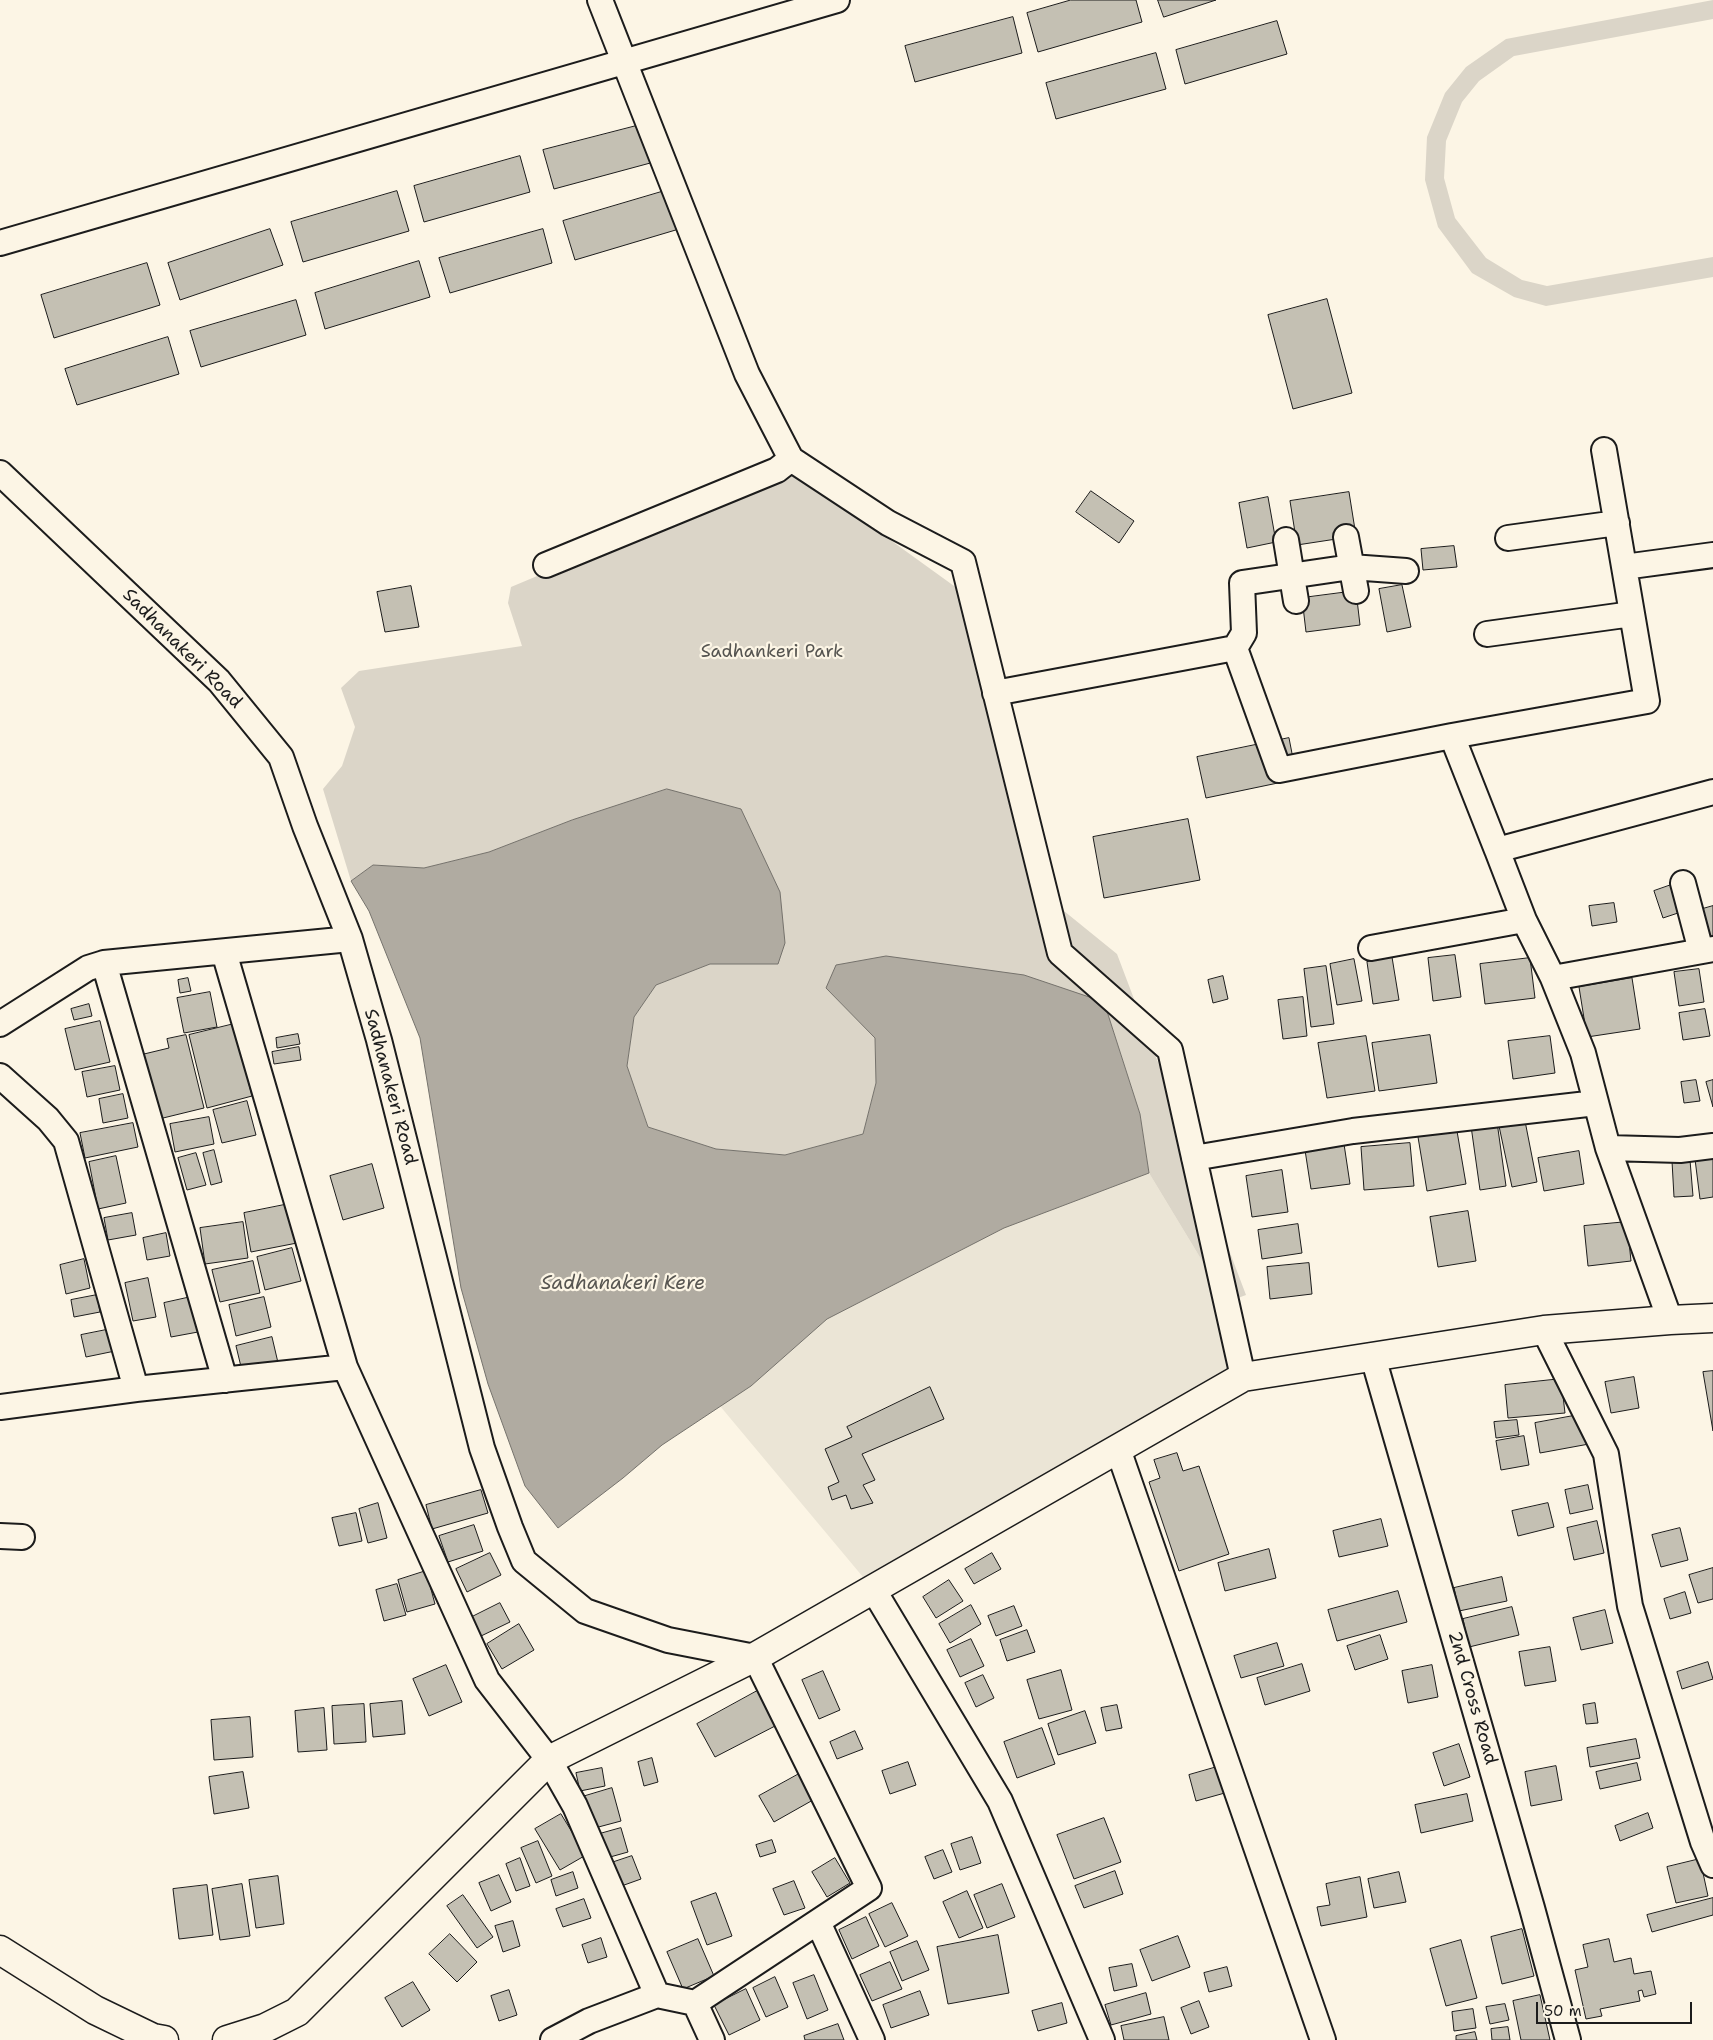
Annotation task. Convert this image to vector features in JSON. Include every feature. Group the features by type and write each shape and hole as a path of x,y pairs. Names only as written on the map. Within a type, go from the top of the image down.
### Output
{"main road":[{"path":"227,2040 265,2028 296,2012 549,1760 755,1657 1242,1377 1544,1330 1713,1318"},
{"path":"0,1950 95,2010 153,2038 164,2040"}],"street":[{"path":"600,0 747,374 792,458 888,522 963,562 1060,954 1170,1050 1242,1377"},
{"path":"0,243 837,0"},
{"path":"1235,648 1279,770 1452,736 1647,702 1604,450"},
{"path":"546,565 777,470 792,458"},
{"name":"Sadhanakeri Road","path":"0,473 219,680 282,757 305,826 350,938 384,1059 482,1448 524,1561 585,1611 668,1640 755,1657"},
{"path":"1508,538 1616,523"},
{"path":"1346,538 1356,591"},
{"path":"1286,540 1296,601"},
{"path":"1624,567 1713,554"},
{"path":"995,693 1235,648 1244,633 1242,583 1352,567 1406,571"},
{"path":"1487,634 1632,614"},
{"path":"1452,736 1524,920 1553,978 1583,1053 1608,1148 1670,1320"},
{"path":"1497,850 1713,792"},
{"path":"1553,978 1707,950 1683,883"},
{"path":"1372,948 1524,920"},
{"path":"0,1024 88,968 104,963 350,938"},
{"path":"224,952 345,1368 486,1680 549,1760 575,1806 657,1995"},
{"path":"104,963 225,1380"},
{"path":"0,1076 48,1119 66,1142 136,1389"},
{"path":"1194,1158 1354,1131 1596,1103"},
{"path":"1608,1148 1680,1150 1713,1146"},
{"path":"1544,1330 1606,1454 1630,1606 1703,1842 1713,1865"},
{"name":"2nd Cross Road","path":"1373,1356 1532,1908 1568,2040"},
{"path":"0,1407 136,1389 345,1368"},
{"path":"1118,1449 1323,2040"},
{"path":"873,1589 1000,1801 1102,2040"},
{"path":"553,2040 589,2021 657,1995 695,2003 869,1888 755,1657"},
{"path":"818,1922 872,2040"},
{"path":"695,2003 712,2040"}],"shaded area":[{"path":"1149,1173 1227,1302 1243,1377 873,1589 720,1406 751,1386 827,1319 1004,1228"}],"green space":[{"path":"1713,0 1713,19 1514,56 1479,81 1462,102 1446,141 1444,178 1455,218 1486,258 1522,280 1547,286 1713,257 1713,277 1546,306 1514,297 1472,273 1438,227 1425,180 1427,137 1445,93 1466,67 1506,39"},
{"name":"Sadhankeri Park","path":"792,469 979,604 1048,898 1117,954 1246,1295 1227,1302 1149,1173 1140,1114 1104,1002 826,988 875,1038 876,1083 863,1134 785,1155 716,1149 648,1127 627,1066 634,1017 656,985 710,964 778,964 572,820 489,852 424,868 373,865 351,881 323,789 342,766 355,727 341,688 359,671 522,646 508,603 511,587"}],"water":[{"name":"Sadhanakeri Kere","path":"667,789 741,809 780,892 785,943 778,964 710,964 656,985 634,1017 627,1066 648,1127 716,1149 785,1155 863,1134 876,1083 875,1038 826,988 836,965 886,956 1024,975 1104,1002 1140,1114 1149,1173 1004,1228 827,1319 751,1386 662,1445 558,1528 525,1486 488,1384 461,1288 420,1038 369,911 351,881 373,865 424,868 489,852 572,820"}],"building":[{"path":"1071,0 1136,0 1142,22 1038,52 1027,13"},
{"path":"1158,0 1216,0 1164,17"},
{"path":"1013,17 1022,53 915,82 905,46"},
{"path":"1277,21 1287,54 1185,84 1176,50"},
{"path":"1156,53 1166,89 1056,119 1046,83"},
{"path":"644,124 654,162 554,189 543,150"},
{"path":"520,156 530,192 424,222 414,186"},
{"path":"668,190 679,229 575,260 563,221"},
{"path":"397,191 409,231 303,262 291,222"},
{"path":"270,229 283,265 180,300 168,263"},
{"path":"543,229 552,263 450,293 439,258"},
{"path":"419,261 430,297 325,329 315,293"},
{"path":"147,263 160,305 54,338 41,295"},
{"path":"1327,299 1352,393 1293,409 1268,315"},
{"path":"296,300 306,335 201,367 190,331"},
{"path":"168,337 179,374 77,405 65,369"},
{"path":"1091,491 1134,521 1119,543 1076,512"},
{"path":"1349,492 1356,536 1297,545 1290,501"},
{"path":"1268,497 1276,542 1247,548 1239,503"},
{"path":"1454,546 1457,567 1423,570 1421,549"},
{"path":"1402,585 1411,627 1387,632 1379,589"},
{"path":"411,586 419,627 385,632 377,592"},
{"path":"1356,591 1360,625 1306,632 1302,598"},
{"path":"1289,738 1297,779 1206,798 1197,757"},
{"path":"1188,819 1200,880 1104,898 1093,837"},
{"path":"1674,884 1684,911 1663,918 1654,891"},
{"path":"1614,903 1617,922 1592,926 1589,906"},
{"path":"1713,906 1713,944 1708,945 1699,910"},
{"path":"1455,955 1461,997 1433,1001 1428,958"},
{"path":"1392,957 1399,1000 1373,1004 1367,962"},
{"path":"1530,958 1535,998 1485,1004 1480,964"},
{"path":"1354,959 1362,1001 1337,1005 1330,964"},
{"path":"1326,966 1334,1024 1311,1027 1304,969"},
{"path":"1699,969 1704,1002 1679,1006 1674,972"},
{"path":"1223,976 1228,999 1213,1003 1208,980"},
{"path":"188,978 191,991 180,993 178,980"},
{"path":"1632,978 1640,1029 1587,1037 1579,987"},
{"path":"210,992 217,1027 184,1033 177,998"},
{"path":"1303,997 1307,1036 1283,1039 1278,1000"},
{"path":"89,1004 92,1016 74,1020 71,1009"},
{"path":"1705,1009 1710,1036 1683,1040 1679,1013"},
{"path":"100,1021 110,1062 75,1070 65,1029"},
{"path":"234,1024 252,1096 207,1108 189,1035"},
{"path":"298,1034 300,1044 277,1048 276,1038"},
{"path":"186,1035 204,1108 159,1119 144,1054 169,1048 167,1039"},
{"path":"1430,1035 1437,1083 1379,1091 1372,1043"},
{"path":"1366,1036 1375,1091 1327,1098 1318,1043"},
{"path":"1550,1036 1555,1073 1513,1079 1508,1041"},
{"path":"299,1047 301,1060 274,1064 272,1052"},
{"path":"115,1066 120,1090 87,1097 82,1072"},
{"path":"1696,1080 1700,1101 1684,1103 1681,1082"},
{"path":"1713,1080 1713,1107 1706,1082"},
{"path":"123,1094 128,1118 103,1123 99,1099"},
{"path":"247,1101 256,1135 222,1143 213,1110"},
{"path":"209,1117 214,1144 175,1152 170,1124"},
{"path":"1525,1121 1537,1182 1512,1187 1499,1126"},
{"path":"1497,1122 1506,1186 1480,1190 1471,1126"},
{"path":"133,1123 138,1147 85,1158 80,1133"},
{"path":"1457,1131 1466,1184 1427,1191 1418,1137"},
{"path":"1410,1143 1414,1186 1364,1190 1361,1147"},
{"path":"1344,1144 1350,1184 1311,1189 1305,1150"},
{"path":"214,1150 222,1182 211,1185 203,1153"},
{"path":"1579,1151 1584,1184 1544,1191 1538,1158"},
{"path":"196,1153 206,1185 187,1190 178,1158"},
{"path":"116,1156 126,1203 98,1209 89,1162"},
{"path":"1713,1156 1713,1197 1700,1199 1695,1159"},
{"path":"1690,1160 1693,1196 1674,1197 1672,1161"},
{"path":"372,1164 384,1208 343,1220 330,1176"},
{"path":"1282,1170 1288,1212 1252,1217 1246,1176"},
{"path":"289,1204 297,1243 251,1252 244,1213"},
{"path":"1468,1211 1476,1261 1438,1267 1430,1217"},
{"path":"132,1213 136,1235 108,1240 104,1218"},
{"path":"243,1222 248,1258 205,1264 200,1228"},
{"path":"1627,1222 1631,1261 1588,1266 1584,1226"},
{"path":"1298,1224 1302,1253 1262,1259 1258,1230"},
{"path":"166,1233 170,1256 147,1260 143,1238"},
{"path":"292,1248 301,1281 265,1290 257,1257"},
{"path":"84,1259 90,1288 66,1294 60,1265"},
{"path":"253,1261 260,1293 220,1302 212,1270"},
{"path":"1309,1263 1312,1294 1270,1299 1267,1267"},
{"path":"148,1278 156,1317 133,1321 125,1283"},
{"path":"97,1295 100,1312 74,1317 71,1300"},
{"path":"191,1297 198,1332 171,1337 164,1303"},
{"path":"264,1297 271,1327 236,1336 229,1305"},
{"path":"111,1329 115,1351 86,1357 81,1335"},
{"path":"272,1337 279,1367 243,1375 236,1346"},
{"path":"1713,1371 1713,1431 1703,1372"},
{"path":"1634,1377 1639,1408 1611,1413 1605,1382"},
{"path":"1561,1379 1565,1413 1508,1418 1505,1385"},
{"path":"930,1387 944,1419 862,1454 875,1480 863,1485 873,1503 851,1509 846,1495 832,1500 828,1487 839,1482 825,1449 852,1437 847,1427"},
{"path":"1584,1414 1589,1444 1540,1453 1535,1423"},
{"path":"1517,1420 1519,1435 1496,1438 1494,1422"},
{"path":"1524,1436 1529,1465 1501,1470 1496,1441"},
{"path":"1177,1453 1183,1471 1199,1466 1229,1554 1179,1571 1149,1482 1160,1478 1154,1460"},
{"path":"1588,1485 1593,1509 1570,1514 1565,1490"},
{"path":"481,1490 488,1513 432,1529 426,1505"},
{"path":"378,1503 387,1538 368,1543 359,1509"},
{"path":"1548,1503 1554,1527 1518,1536 1512,1511"},
{"path":"356,1513 362,1541 339,1546 332,1518"},
{"path":"1381,1519 1388,1546 1339,1557 1333,1531"},
{"path":"1597,1521 1604,1553 1574,1560 1567,1528"},
{"path":"474,1525 483,1551 448,1562 439,1536"},
{"path":"1680,1528 1688,1560 1661,1567 1652,1535"},
{"path":"1269,1549 1276,1578 1225,1591 1218,1563"},
{"path":"490,1553 501,1575 467,1592 456,1569"},
{"path":"992,1553 1001,1569 974,1584 965,1569"},
{"path":"1713,1568 1713,1599 1698,1603 1689,1575"},
{"path":"426,1571 435,1604 407,1612 398,1580"},
{"path":"1502,1577 1507,1601 1459,1611 1454,1588"},
{"path":"949,1580 963,1601 936,1618 923,1597"},
{"path":"397,1584 406,1615 384,1621 376,1590"},
{"path":"1398,1591 1407,1622 1337,1641 1328,1610"},
{"path":"1685,1592 1691,1613 1670,1619 1664,1599"},
{"path":"500,1603 510,1622 479,1637 470,1618"},
{"path":"971,1605 981,1624 950,1643 939,1624"},
{"path":"1014,1606 1022,1626 996,1636 988,1616"},
{"path":"1512,1607 1519,1635 1469,1647 1463,1619"},
{"path":"1605,1610 1613,1643 1581,1650 1573,1618"},
{"path":"519,1624 534,1650 502,1669 487,1644"},
{"path":"1027,1630 1035,1652 1007,1661 1000,1640"},
{"path":"1380,1635 1388,1659 1355,1670 1347,1646"},
{"path":"971,1639 984,1666 960,1677 947,1650"},
{"path":"1277,1643 1284,1666 1241,1678 1234,1656"},
{"path":"1550,1647 1556,1681 1525,1686 1519,1652"},
{"path":"1708,1662 1713,1679 1682,1689 1677,1672"},
{"path":"1302,1664 1310,1691 1265,1705 1257,1678"},
{"path":"446,1665 462,1702 429,1716 413,1679"},
{"path":"1432,1665 1438,1697 1408,1703 1402,1671"},
{"path":"1061,1670 1072,1710 1039,1719 1027,1680"},
{"path":"823,1671 840,1710 819,1719 802,1680"},
{"path":"983,1675 994,1698 976,1707 965,1683"},
{"path":"759,1690 777,1725 715,1757 697,1724"},
{"path":"402,1701 405,1734 373,1737 370,1704"},
{"path":"1595,1703 1598,1723 1586,1724 1583,1705"},
{"path":"364,1704 366,1742 334,1744 332,1706"},
{"path":"1117,1705 1122,1728 1106,1731 1101,1708"},
{"path":"324,1708 327,1750 298,1752 295,1711"},
{"path":"1085,1711 1096,1743 1058,1755 1048,1724"},
{"path":"250,1717 253,1757 214,1760 211,1720"},
{"path":"1042,1728 1055,1764 1017,1778 1004,1742"},
{"path":"855,1731 863,1749 837,1759 830,1742"},
{"path":"1636,1739 1640,1758 1590,1767 1587,1748"},
{"path":"1459,1744 1470,1777 1444,1786 1433,1753"},
{"path":"652,1758 658,1782 644,1786 638,1762"},
{"path":"908,1762 916,1785 890,1794 882,1771"},
{"path":"1637,1763 1641,1780 1600,1789 1596,1772"},
{"path":"1224,1765 1232,1791 1196,1801 1189,1775"},
{"path":"1556,1766 1562,1800 1531,1806 1525,1772"},
{"path":"602,1768 605,1786 580,1791 576,1773"},
{"path":"243,1772 249,1808 214,1814 209,1777"},
{"path":"799,1774 813,1800 774,1822 759,1796"},
{"path":"612,1788 621,1821 591,1829 582,1797"},
{"path":"1467,1794 1473,1821 1421,1833 1415,1805"},
{"path":"1648,1813 1653,1828 1620,1841 1615,1826"},
{"path":"561,1814 586,1855 560,1870 535,1829"},
{"path":"1104,1818 1121,1862 1074,1879 1057,1835"},
{"path":"621,1828 628,1852 603,1859 596,1835"},
{"path":"972,1837 981,1863 960,1870 951,1844"},
{"path":"772,1840 776,1852 760,1857 756,1845"},
{"path":"538,1841 552,1876 536,1883 521,1848"},
{"path":"943,1850 952,1872 934,1879 925,1857"},
{"path":"632,1856 641,1879 613,1889 605,1865"},
{"path":"520,1858 530,1886 516,1891 506,1864"},
{"path":"835,1858 850,1883 827,1897 812,1872"},
{"path":"1700,1859 1708,1896 1676,1903 1667,1867"},
{"path":"1115,1871 1123,1894 1084,1908 1075,1886"},
{"path":"573,1872 578,1888 556,1896 551,1880"},
{"path":"1399,1872 1406,1902 1374,1908 1368,1879"},
{"path":"499,1875 511,1902 491,1911 479,1883"},
{"path":"278,1876 284,1924 256,1928 249,1880"},
{"path":"1360,1877 1367,1917 1321,1926 1317,1907 1330,1905 1326,1884"},
{"path":"794,1881 805,1908 784,1915 773,1889"},
{"path":"242,1884 250,1936 220,1940 212,1889"},
{"path":"1002,1884 1015,1917 987,1928 974,1895"},
{"path":"207,1885 213,1935 179,1939 173,1889"},
{"path":"967,1891 983,1928 959,1938 943,1902"},
{"path":"716,1893 732,1936 707,1945 691,1902"},
{"path":"463,1895 493,1937 477,1948 447,1906"},
{"path":"1713,1898 1713,1915 1652,1932 1647,1915"},
{"path":"584,1899 591,1918 563,1927 556,1909"},
{"path":"892,1903 908,1936 885,1947 869,1914"},
{"path":"866,1917 879,1946 852,1959 839,1930"},
{"path":"513,1921 520,1946 503,1952 495,1926"},
{"path":"1522,1929 1534,1976 1502,1984 1491,1937"},
{"path":"450,1934 477,1962 457,1982 429,1954"},
{"path":"998,1935 1009,1993 948,2004 937,1947"},
{"path":"1178,1936 1190,1967 1152,1981 1140,1950"},
{"path":"601,1938 607,1957 588,1963 582,1945"},
{"path":"698,1939 714,1976 683,1989 667,1952"},
{"path":"1609,1939 1614,1962 1631,1958 1634,1974 1651,1971 1656,1994 1644,1997 1642,1990 1638,1991 1640,2001 1600,2009 1602,2016 1586,2019 1575,1970 1588,1967 1583,1945"},
{"path":"1461,1940 1477,1998 1446,2006 1430,1949"},
{"path":"917,1941 929,1970 902,1981 890,1952"},
{"path":"890,1962 902,1989 872,2001 860,1975"},
{"path":"1132,1964 1137,1986 1114,1991 1109,1968"},
{"path":"1227,1967 1232,1986 1209,1992 1204,1973"},
{"path":"814,1975 828,2010 807,2019 793,1983"},
{"path":"775,1977 788,2007 766,2017 753,1988"},
{"path":"413,1982 430,2010 402,2027 385,1998"},
{"path":"746,1989 760,2020 729,2035 714,2005"},
{"path":"509,1990 517,2015 499,2021 491,1996"},
{"path":"920,1991 929,2015 891,2028 883,2005"},
{"path":"1146,1993 1151,2014 1111,2025 1105,2005"},
{"path":"1540,1995 1550,2040 1521,2040 1513,2001"},
{"path":"1199,2001 1209,2027 1191,2034 1181,2008"},
{"path":"1062,2003 1067,2023 1038,2031 1032,2011"},
{"path":"1505,2004 1509,2020 1490,2024 1486,2007"},
{"path":"1473,2009 1476,2028 1454,2031 1452,2012"},
{"path":"1164,2017 1169,2040 1124,2040 1121,2026"},
{"path":"838,2024 844,2040 805,2040 804,2036"},
{"path":"1508,2027 1510,2040 1492,2040 1491,2029"},
{"path":"1475,2032 1477,2040 1456,2040 1456,2036"}]}
